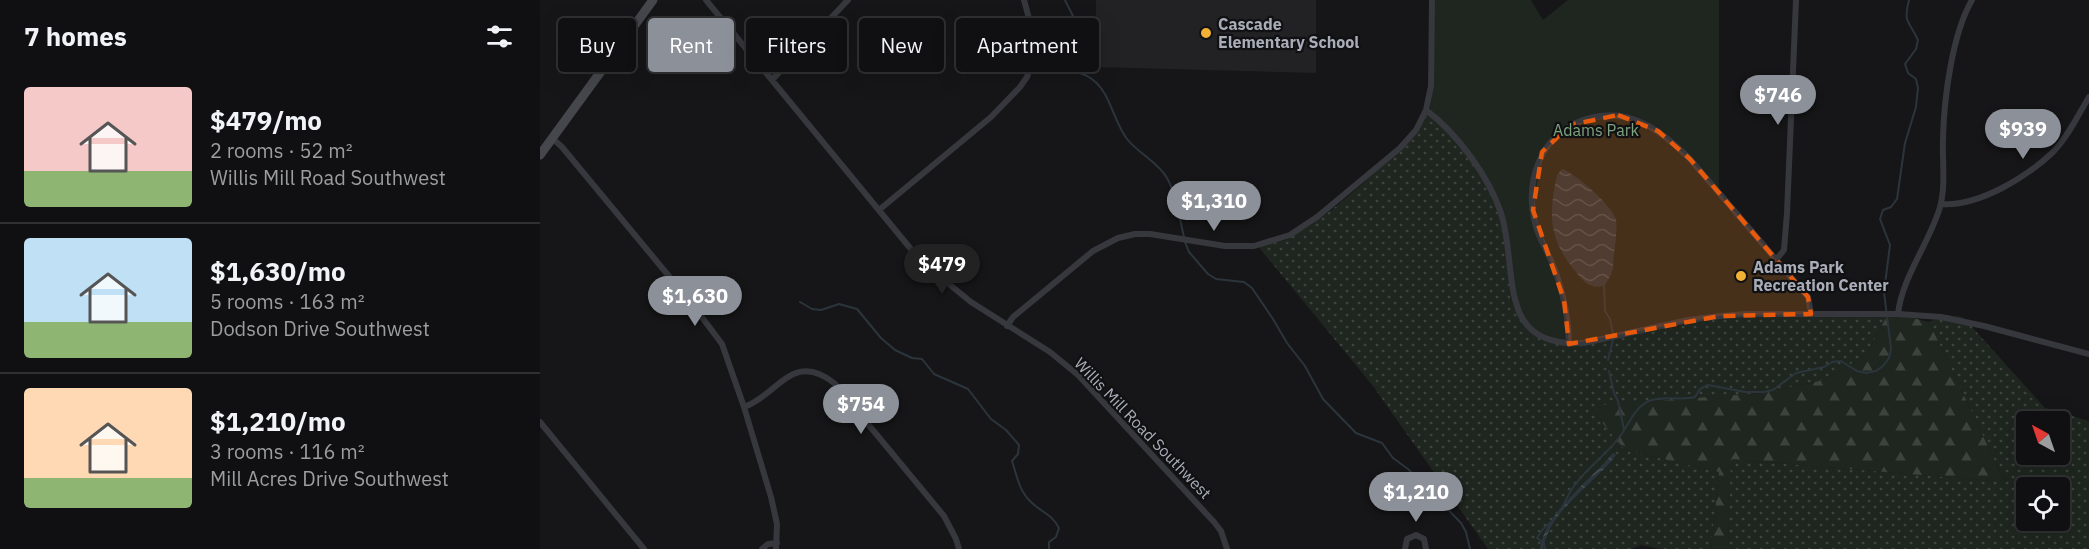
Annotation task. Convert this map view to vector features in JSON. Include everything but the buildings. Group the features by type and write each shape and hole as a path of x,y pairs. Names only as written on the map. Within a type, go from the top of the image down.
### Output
{"main road":[{"path":"540,155 654,0"}],"street":[{"name":"Willis Mill Road Southwest","path":"706,0 910,248 971,302 1050,352 1078,375 1214,522 1221,531 1227,549"},
{"path":"772,80 848,0"},
{"path":"879,210 991,117 1027,77 1034,57 1034,37 1024,0"},
{"path":"1007,326 1013,317 1093,252 1118,238 1135,234 1150,234 1241,247 1267,243 1290,235 1317,217 1396,151 1416,130 1426,110 1431,86 1432,0"},
{"path":"1776,260 1784,250 1796,0"},
{"path":"1898,314 1901,296 1941,204 1945,109 1949,80 1958,34 1972,0"},
{"path":"1941,204 1962,204 1993,192 2022,176 2053,152 2089,97"},
{"path":"1426,110 1438,119 1472,159 1494,196 1506,230 1513,293 1521,315 1530,327 1555,342 1584,343 1688,320 1720,316 1898,314 1941,317 1984,326 2089,354"},
{"path":"1569,344 1569,324 1564,300 1555,270 1536,226 1532,194 1535,173 1542,152 1560,133 1580,120 1600,115 1618,114 1639,120 1658,131 1690,159 1808,297 1811,314"},
{"path":"552,138 562,147 714,332 728,357 771,497 777,524 776,546 768,544 762,549"},
{"path":"744,407 753,404 784,378 797,372 807,371 826,376 944,516 959,549"},
{"path":"540,422 644,549"},
{"path":"1405,549 1407,539 1416,535 1424,539 1426,549"}],"highlighted area":[{"path":"1618,115 1658,131 1690,159 1808,297 1811,314 1720,316 1569,344 1564,300 1533,210 1542,152 1570,125"}],"shaded area":[{"name":"Cascade Elementary School","path":"1096,0 1316,0 1316,73 1099,67 1099,18 1096,18"}],"green space":[{"name":"Adams Park","path":"1434,0 1531,0 1543,20 1568,0 1719,0 1719,189 1805,294 1813,313 1751,313 1578,345 1544,339 1520,315 1510,300 1511,252 1497,201 1473,160 1430,109"},
{"path":"1430,109 1473,160 1497,201 1511,252 1510,300 1520,315 1578,345 1751,313 1889,312 1866,355 1824,380 1762,393 1595,414 1625,450 1719,472 1711,549 1660,549 1641,545 1632,549 1488,549 1373,386 1257,245 1288,239 1326,214 1384,163"},
{"path":"1889,312 1929,322 2005,482 1731,459 1728,549 1711,549 1719,472 1625,450 1595,414 1602,405 1762,393 1824,380 1866,355"},
{"path":"1946,315 1963,317 2045,408 2055,411 2016,411 2016,465 2070,465 2070,415 2089,421 2089,549 1728,549 1730,459 2005,482 1929,322"}],"water":[{"path":"1562,169 1593,191 1608,207 1616,220 1613,268 1604,286 1591,286 1582,279 1560,249 1556,238 1552,203 1557,175"},
{"path":"1613,453 1616,455 1607,466 1563,510 1547,535 1543,549 1540,549 1543,536 1559,510"}],"waterway":[{"path":"1065,0 1075,19 1078,31 1075,61 1080,73 1098,84 1109,101 1127,139 1159,167 1167,178 1175,199 1184,237"},
{"path":"1563,506 1581,477 1618,439 1639,408 1649,401 1660,398 1695,397 1700,389 1708,385 1745,392 1764,392 1773,390 1796,373 1824,367 1832,362 1841,361 1857,371 1866,373 1876,371 1889,358 1891,349 1884,292 1890,245 1880,219 1883,210 1891,207 1897,199 1905,143 1916,107 1918,88 1916,79 1908,73 1905,64 1916,49 1918,40 1907,18 1909,0"},
{"path":"1185,242 1189,252 1208,274 1216,279 1244,282 1252,288 1287,343 1305,366 1323,399 1356,433 1382,443 1393,458 1408,469 1435,496 1461,523 1470,549"},
{"path":"1604,286 1605,311 1610,319 1613,334"},
{"path":"800,302 812,309 821,310 839,304 857,309 881,338 895,350 912,358 922,359 934,374 968,389 991,419 1006,430 1019,445 1018,454 1012,461 1021,488 1027,498 1050,516 1059,528 1056,537 1049,542 1049,549"},
{"path":"1608,360 1613,339"},
{"path":"1609,371 1624,429"},
{"path":"1545,549 1544,543 1537,538 1551,522"}],"place":[{"name":"Cascade Elementary School","path":"1206,33"},
{"name":"Adams Park Recreation Center","path":"1741,276"}]}
